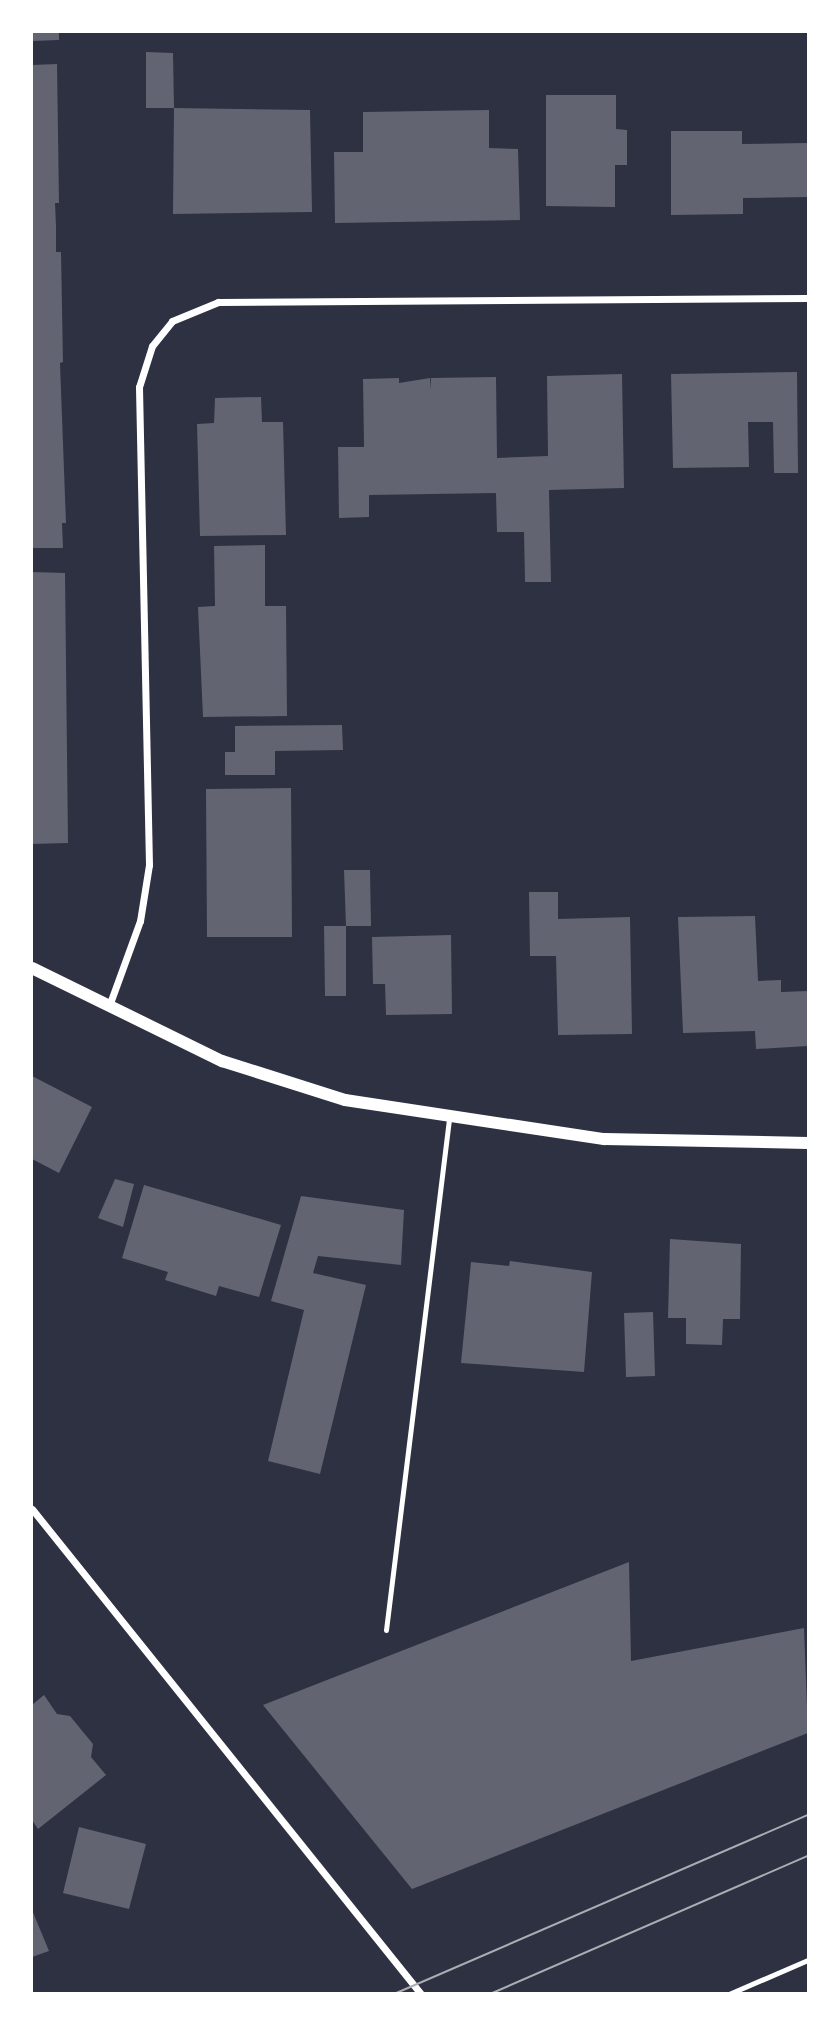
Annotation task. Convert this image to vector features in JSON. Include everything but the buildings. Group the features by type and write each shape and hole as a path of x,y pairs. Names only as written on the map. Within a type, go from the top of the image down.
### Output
{"street":[{"path":"109,1006 140,922 149,865 139,387 152,346 172,321 218,302 808,298"},
{"path":"32,968 222,1061 345,1100 449,1119 604,1139 808,1143"},
{"path":"32,1508 421,1993"}],"lane":[{"path":"386,1630 449,1119"}],"path":[{"path":"730,1993 808,1960"}],"tram line":[{"path":"394,1994 808,1815"},
{"path":"490,1994 808,1856"}]}
